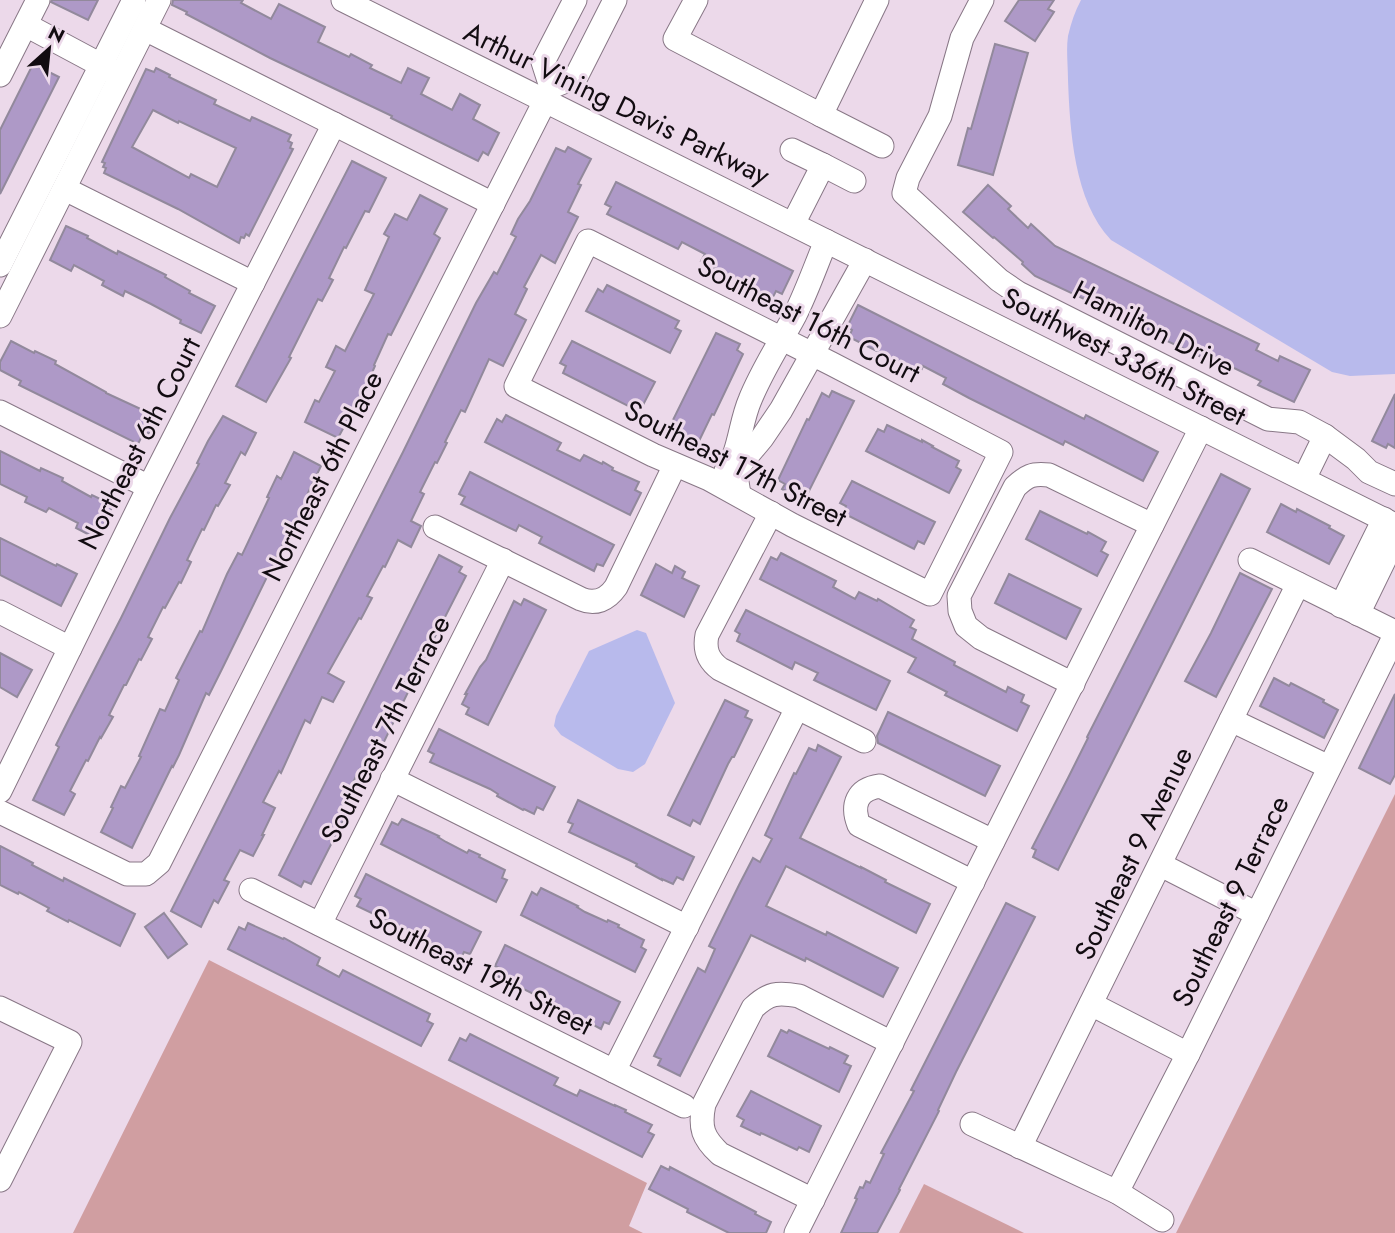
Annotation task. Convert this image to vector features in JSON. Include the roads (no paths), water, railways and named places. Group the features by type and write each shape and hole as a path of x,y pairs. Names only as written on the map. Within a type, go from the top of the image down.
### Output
{"street":[{"path":"0,75 38,0"},
{"path":"0,316 65,189 111,70 134,0"},
{"path":"0,265 111,70 145,29 159,0"},
{"name":"Arthur Vining Davis Parkway","path":"343,0 548,94 826,241"},
{"path":"575,0 543,62 548,94 576,77 615,0"},
{"path":"696,0 676,39 882,146"},
{"path":"821,115 877,0"},
{"name":"Hamilton Drive","path":"982,0 962,38 940,116 908,178 904,193 999,280 1018,293 1268,419 1299,422 1325,436 1369,472 1395,484"},
{"path":"26,25 111,70"},
{"path":"145,29 493,204"},
{"name":"Northeast 6th Place","path":"0,812 127,874 146,874 159,863 548,94"},
{"name":"Northeast 6th Court","path":"0,790 149,487 334,124"},
{"path":"792,150 854,181"},
{"path":"793,224 823,165"},
{"path":"65,189 253,283"},
{"name":"Southeast 16th Court","path":"516,386 589,241 1001,452 930,594"},
{"path":"709,480 729,466 762,373 801,302 826,241"},
{"name":"Southwest 336th Street","path":"826,241 1304,479 1391,528"},
{"path":"739,494 737,470 781,410 865,260"},
{"name":"Southeast 17th Street","path":"516,386 739,494 930,594"},
{"path":"0,412 149,487"},
{"path":"745,415 750,427 760,431 768,430"},
{"path":"796,1233 1201,428"},
{"path":"1304,479 1325,436"},
{"path":"435,527 581,599 588,602 598,601 608,596 616,587 675,465"},
{"path":"1073,684 981,638 966,626 960,611 959,596 1015,487 1036,473 1049,475 1152,526"},
{"path":"771,513 707,635 706,653 720,669 864,741"},
{"path":"1350,610 1391,528"},
{"name":"Southeast 7th Terrace","path":"320,924 503,560"},
{"path":"1250,560 1395,634"},
{"name":"Southeast 9 Avenue","path":"1020,1147 1298,584"},
{"path":"0,612 70,648"},
{"name":"Southeast 9 Terrace","path":"1117,1192 1395,634"},
{"path":"614,1071 797,708"},
{"path":"1231,720 1329,767"},
{"path":"392,779 687,927"},
{"path":"973,883 859,825 855,815 856,803 862,793 871,787 880,786 993,841"},
{"path":"1161,865 1257,914"},
{"name":"Southeast 19th Street","path":"251,890 684,1106"},
{"path":"813,1200 720,1154 708,1143 702,1129 704,1104 753,1008 764,998 774,994 799,996 892,1043"},
{"path":"1091,1004 1188,1054"},
{"path":"0,1008 70,1042 0,1180"},
{"path":"972,1124 1117,1192 1162,1220"}],"water":[{"path":"1081,0 1395,0 1395,374 1350,376 1332,372 1111,240 1089,206 1076,164 1073,143 1067,41"},
{"path":"637,630 646,633 675,703 645,764 633,772 618,769 561,735 554,726 556,716 589,651"}]}
